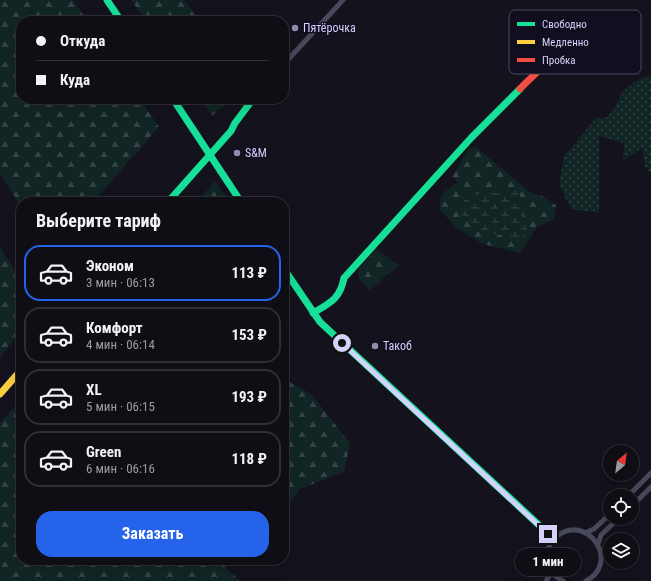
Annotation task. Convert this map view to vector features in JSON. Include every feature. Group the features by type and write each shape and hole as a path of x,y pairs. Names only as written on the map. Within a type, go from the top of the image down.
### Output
{"street":[{"path":"107,0 118,16"},
{"path":"289,59 343,0"},
{"path":"313,313 339,297 343,289 344,278 471,138 534,74"},
{"path":"176,104 238,197"},
{"path":"172,197 231,131 249,104"},
{"path":"289,277 320,322 554,539"},
{"path":"0,394 16,376"},
{"path":"635,489 651,473"},
{"path":"639,499 651,487"},
{"path":"586,533 594,529 603,521"},
{"path":"598,544 601,535 612,525"},
{"path":"562,581 552,572 548,563 548,553 554,539 566,531 576,530 586,533 592,538 598,544 601,554 600,564 595,573 586,581"},
{"path":"546,581 552,572"}],"green space":[{"path":"0,0 73,0 84,16 16,16 16,104 143,104 159,127 97,197 16,197 16,199 0,173"},
{"path":"131,0 184,0 197,16 142,16"},
{"path":"651,77 651,175 645,166 642,148 623,161 624,143 599,136 599,213 571,209 559,185 564,156 596,118 605,118 613,111 623,91 639,79"},
{"path":"204,104 225,104 212,116"},
{"path":"476,147 530,192 542,196 556,205 553,220 537,227 520,253 483,244 456,228 439,208 442,194 458,182 452,177 468,149","holes":["516,190 520,197 522,213 527,229 515,243 501,235 482,231 462,215 477,193 495,193"]},
{"path":"215,181 226,197 201,197"},
{"path":"516,190 520,196 522,213 527,229 522,241 515,243 501,235 482,232 462,215 462,202 477,193 495,193"},
{"path":"0,248 16,274 16,337 0,357"},
{"path":"377,249 399,266 369,290 358,277 359,268"},
{"path":"289,382 311,394 350,443 344,472 300,489 289,504"},
{"path":"16,405 16,565 223,565 240,581 0,581 0,423"}],"traffic: fast":[{"path":"107,0 118,16"},
{"path":"313,313 337,296 344,278 471,138 520,89"},
{"path":"176,104 238,197"},
{"path":"172,197 231,131 249,104"},
{"path":"289,276 320,322 554,539"}],"traffic: slow":[{"path":"0,394 16,376"}],"traffic: jam":[{"path":"520,89 536,74"}],"place":[{"name":"Пятёрочка","path":"295,28"},
{"name":"S&M","path":"237,153"},
{"name":"Такоб","path":"375,346"}],"route":[{"path":"342,343 548,534"}]}
